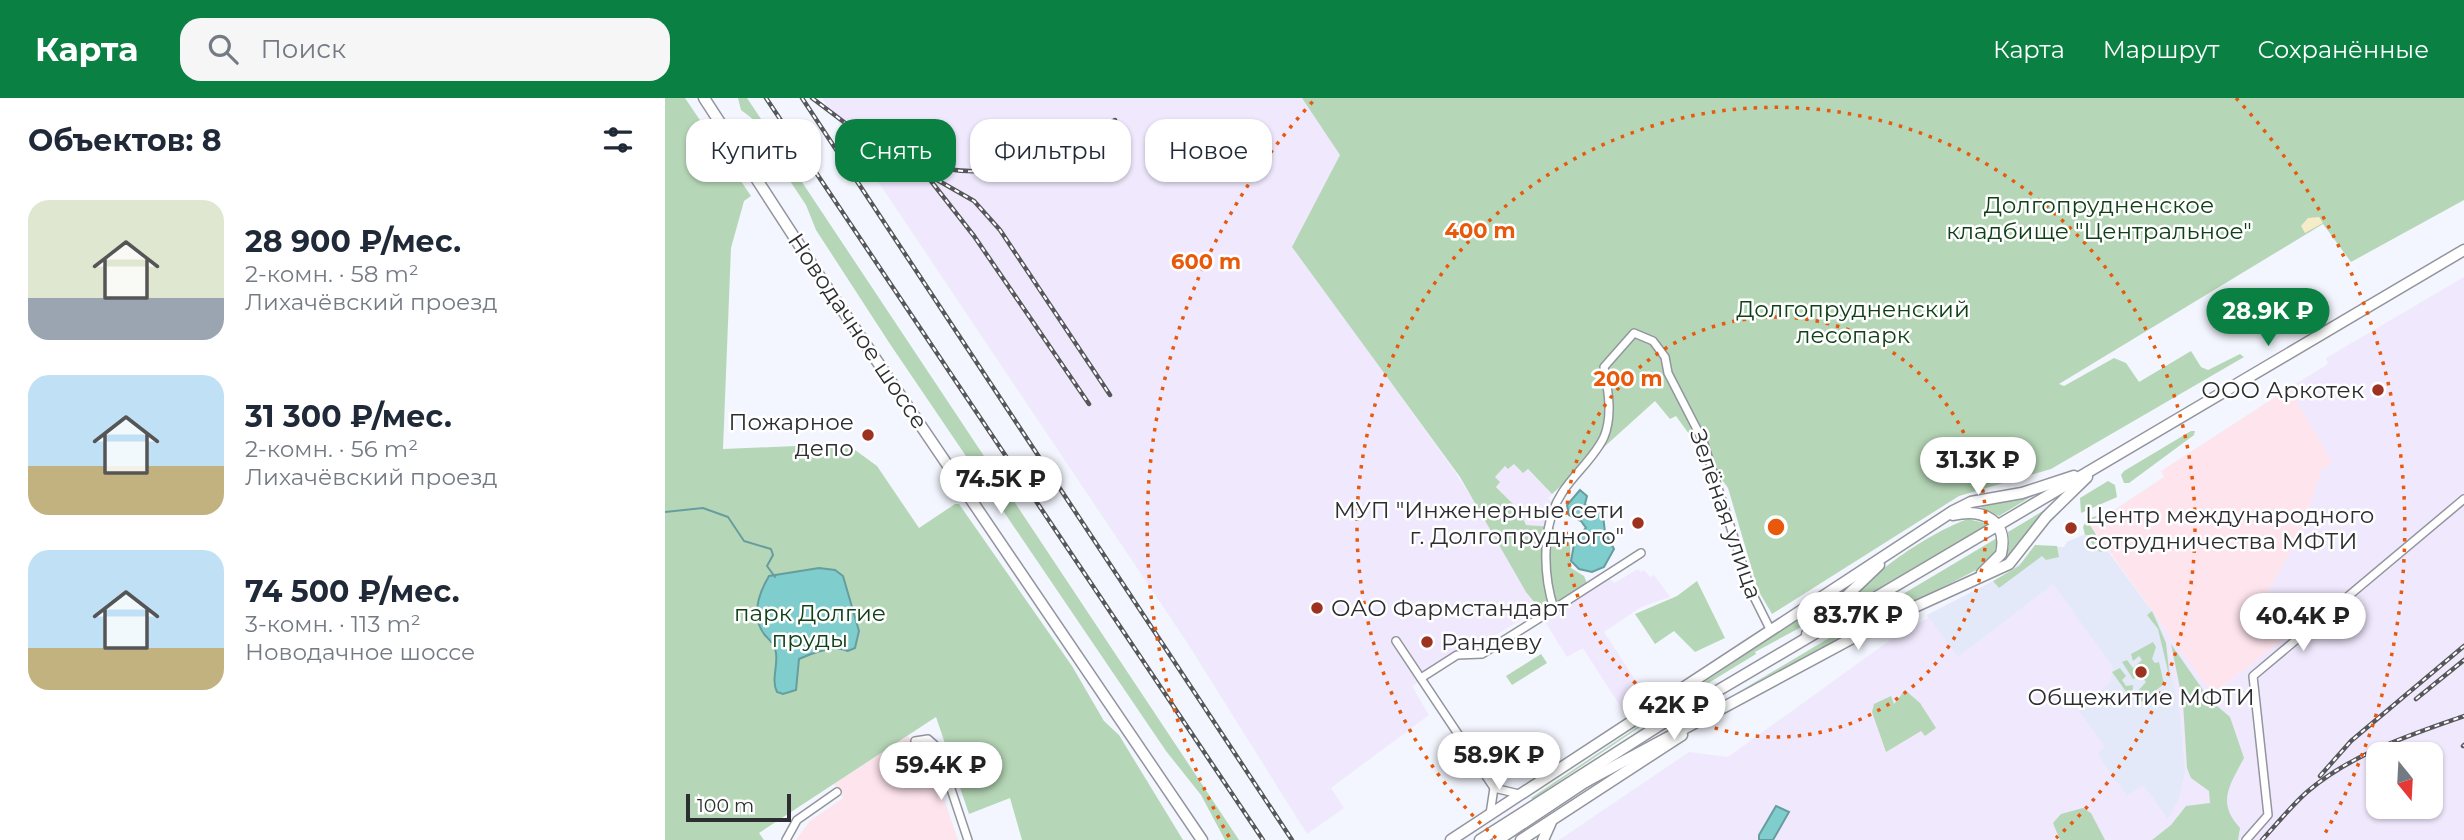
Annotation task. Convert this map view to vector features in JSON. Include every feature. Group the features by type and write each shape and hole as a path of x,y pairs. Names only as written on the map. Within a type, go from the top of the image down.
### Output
{"main road":[{"name":"Новодачное шоссе","path":"704,98 823,280 1202,840"},
{"path":"1585,782 1785,652 2464,250"},
{"path":"1451,840 1944,517 1971,502 2031,491 2094,469"},
{"path":"1480,840 1886,620 1997,570 2017,557 2046,517 2094,469"},
{"path":"1944,517 1973,512 1990,517 1999,526 2003,539 2001,554 1967,584"},
{"path":"1785,652 1839,607 1892,552"},
{"path":"1498,840 1546,802 1663,723 1746,676"},
{"path":"1521,840 1738,698"},
{"path":"1543,840 1553,818"}],"street":[{"name":"Зелёная улица","path":"1554,609 1548,592 1547,568 1551,523 1560,495 1605,434 1610,400 1604,367 1634,333 1653,341 1665,357 1668,373 1703,441 1751,592 1770,629"},
{"path":"2246,840 2268,815 2253,676 2464,499"},
{"path":"1421,678 1457,655 1482,654 1641,553"},
{"path":"1396,641 1495,788 1525,794"},
{"path":"915,741 928,739 937,747 968,840"},
{"path":"1489,816 1495,788"},
{"path":"786,840 797,820 837,792"}],"shaded area":[{"path":"822,98 1302,98 1341,155 1293,247 1453,469 1542,607 1412,686 1429,715 1331,788 1344,808 1307,834 1188,644 878,182 956,182 956,119 836,119"},
{"path":"2464,277 2464,840 1559,840 1689,752 1728,757 1893,638 1928,618 1927,615 2005,575 2026,559 2064,547 2067,542 2093,531 2213,694 2285,638 2257,614 2301,531 2322,469 2333,463 2289,388 2328,364 2326,358"},
{"path":"2289,388 2333,463 2322,469 2301,531 2257,613 2286,638 2212,694 2088,522 2117,508 2164,477 2161,471"},
{"path":"1514,463 1527,469 1552,494 1548,498 1556,505 1550,527 1526,525 1519,510 1496,486 1495,477 1505,466"},
{"name":"Общежитие МФТИ","path":"2093,531 2157,618 2166,643 2180,716 2185,772 2179,798 2168,819 2143,785 2127,796 2099,757 2098,753 2105,747 2079,711 2110,682 2113,667 2053,584 1958,657 1927,615 2005,575 2026,559 2036,546 2064,547 2067,542"},
{"path":"1638,569 1641,572 1644,570 1650,577 1654,575 1670,597 1641,607 1604,632 1647,698 1624,712 1583,648 1567,657 1544,620 1608,577 1614,583"},
{"path":"908,736 924,769 934,770 958,840 796,840 810,821 843,798 834,784"}],"green space":[{"name":"парк Долгие пруды","path":"665,98 685,98 699,119 686,119 686,182 742,182 751,196 744,201 731,248 723,449 819,445 851,447 877,466 919,528 959,504 1072,666 1104,721 1119,735 1183,840 1022,840 1010,798 969,814 936,717 759,833 764,840 665,840"},
{"path":"738,98 747,98 761,119 753,119 741,110"},
{"name":"Долгопрудненский лесопарк","path":"1302,98 2464,98 2464,200 2351,262 2323,224 2059,384 2064,386 2114,358 2126,363 2139,382 2191,351 2201,367 2208,370 2240,354 2244,357 2051,469 1959,496 1772,614 1758,590 1728,488 1676,416 1670,419 1655,401 1552,494 1528,469 1523,473 1514,464 1508,469 1505,466 1495,477 1500,482 1496,487 1519,510 1526,525 1553,527 1558,536 1570,543 1571,568 1584,576 1587,583 1547,610 1539,608 1526,592 1460,477 1292,247 1340,155"},
{"path":"791,182 802,182 1239,840 1225,840 1201,795 1166,751 890,344 816,230 806,205"},
{"path":"2195,431 2194,435 2129,483 2124,483 2121,475 2124,471"},
{"path":"2108,481 2115,485 2117,497 2081,513 2080,498"},
{"path":"2034,495 1999,516 1980,507 1981,505"},
{"path":"2048,508 2014,555 2004,562 2009,546 2008,532"},
{"path":"2103,514 2088,522 2106,550 2100,552 2089,540 2091,535 2085,535 2083,527 2087,519"},
{"path":"1968,519 1989,524 1843,609 1866,583 1899,556"},
{"path":"1997,538 1995,554 1984,566 1730,697"},
{"path":"2035,545 2057,546 2059,557 2046,560 2042,556 1999,588 1993,581 2019,566"},
{"path":"1860,578 1818,618 1755,652 1756,654 1531,798"},
{"path":"1697,581 1725,638 1695,652 1674,631 1655,644 1635,614 1677,596"},
{"path":"2152,611 2166,643 2170,680 2158,629 2147,615"},
{"path":"2153,642 2156,647 2152,659 2155,663 2159,662 2164,684 2141,702 2137,699 2137,692 2146,682 2141,676 2133,679 2122,662 2127,660 2133,668 2142,660 2139,656 2133,661 2131,654"},
{"path":"2171,644 2210,700 2230,717 2244,758 2230,785 2227,802 2233,819 2240,828 2238,840 2152,840 2171,825 2186,806 2210,803 2209,791 2191,778 2187,768 2183,703"},
{"path":"1541,654 1547,663 1512,685 1506,676"},
{"path":"2120,668 2126,676 2122,680 2126,686 2133,685 2132,700 2112,672"},
{"path":"1905,690 1920,703 1936,728 1925,736 1921,731 1886,752 1872,712 1874,704 1891,696 1894,704"},
{"path":"2083,808 2091,813 2105,840 2060,840 2053,823 2061,814"}],"sand":[{"path":"2319,217 2323,223 2305,233 2301,226 2308,218"}],"water":[{"path":"1580,490 1587,496 1585,504 1603,515 1605,532 1614,549 1604,567 1592,572 1579,569 1571,561 1575,539 1586,528 1581,521 1569,515 1567,505"},
{"path":"819,568 835,570 843,576 859,631 855,648 848,651 837,648 823,650 799,659 796,690 783,694 777,692 775,687 775,650 757,619 759,597 769,576"},
{"path":"1776,806 1789,812 1773,840 1759,840 1759,835"}],"waterway":[{"path":"665,512 703,508 728,517 744,541 771,549 773,555 767,566 775,577"}],"railway":[{"path":"766,98 1263,840"},
{"path":"802,98 1292,840"},
{"path":"812,98 869,141 974,201 1000,230 1110,395"},
{"path":"956,170 970,171"},
{"path":"932,182 974,236 1089,404"},
{"path":"2320,776 2351,741 2464,646"},
{"path":"2416,699 2464,660"},
{"path":"2262,840 2307,792 2342,767 2382,747 2464,716"}],"place":[{"name":"ООО Аркотек","path":"2378,390"},
{"name":"Пожарное депо","path":"868,435"},
{"name":"МУП \"Инженерные сети г. Долгопрудного\"","path":"1638,523"},
{"name":"Центр международного сотрудничества МФТИ","path":"2071,528"},
{"name":"ОАО Фармстандарт","path":"1317,608"},
{"name":"Рандеву","path":"1427,642"},
{"name":"Общежитие МФТИ","path":"2141,672"}],"park label":[{"name":"Долгопрудненское кладбище \"Центральное\"","path":"2099,218"}]}
